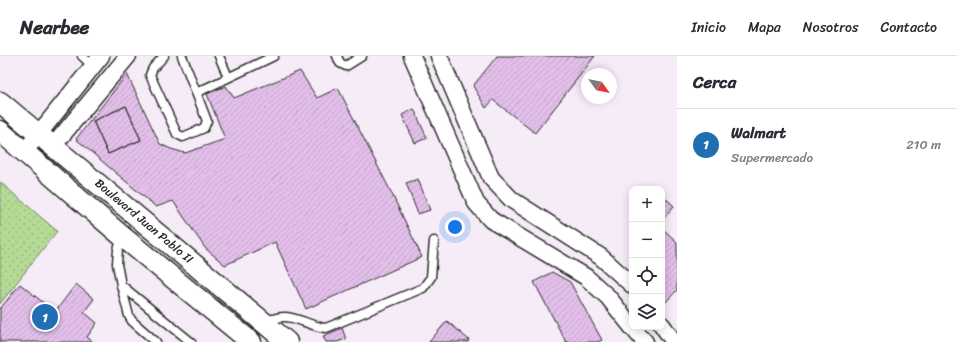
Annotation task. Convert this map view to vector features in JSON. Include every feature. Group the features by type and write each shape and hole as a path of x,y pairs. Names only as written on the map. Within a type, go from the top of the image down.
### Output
{"street":[{"path":"9,141 46,140 128,56"},
{"path":"412,56 476,203 491,220 586,277 608,297 629,323"},
{"path":"439,56 491,178 512,200 601,257 629,282"},
{"path":"46,140 92,59"},
{"name":"Boulevard Juan Pablo II","path":"0,102 287,342"},
{"name":"Boulevard Juan Pablo II","path":"9,141 243,340"},
{"path":"123,237 139,217"},
{"path":"243,340 264,322"},
{"path":"635,330 645,342"},
{"path":"665,330 674,342"}],"lane":[{"path":"164,56 152,68 150,75 177,134 183,137 204,128 207,121 182,56"},
{"path":"219,56 228,77"},
{"path":"196,93 274,56"},
{"path":"336,56 340,64 346,66 362,56"},
{"path":"123,237 118,249 117,264 129,316 132,322 156,342"},
{"path":"264,322 283,317 294,318 316,327 326,328 423,288 431,277 434,241"},
{"path":"121,285 192,342"}],"green space":[{"path":"0,182 57,231 0,304"}],"building":[{"path":"497,56 595,56 586,68 581,68 581,74 535,133 493,100 486,108 473,86"},
{"path":"300,71 317,98 338,88 422,257 306,309 275,242 225,265 205,248 173,201 156,207 76,139 127,74 160,144 185,153 225,139 207,94 226,86 234,98","holes":["126,106 141,140 108,154 93,121"]},
{"path":"126,106 141,140 108,154 93,121"},
{"path":"414,109 427,138 415,143 402,115"},
{"path":"418,179 430,210 418,214 406,183"},
{"path":"665,198 674,206 665,217"},
{"path":"665,231 677,242 677,290 665,303"},
{"path":"552,272 570,282 602,340 598,342 566,342 534,282"},
{"path":"20,284 55,312 76,284 94,299 84,312 97,323 87,337 93,342 0,342 0,309"},
{"path":"447,321 469,340 468,342 429,342"},
{"path":"342,328 346,339 337,342 326,342 323,336"}],"place":[{"name":"Walmart","path":"45,317"}]}
